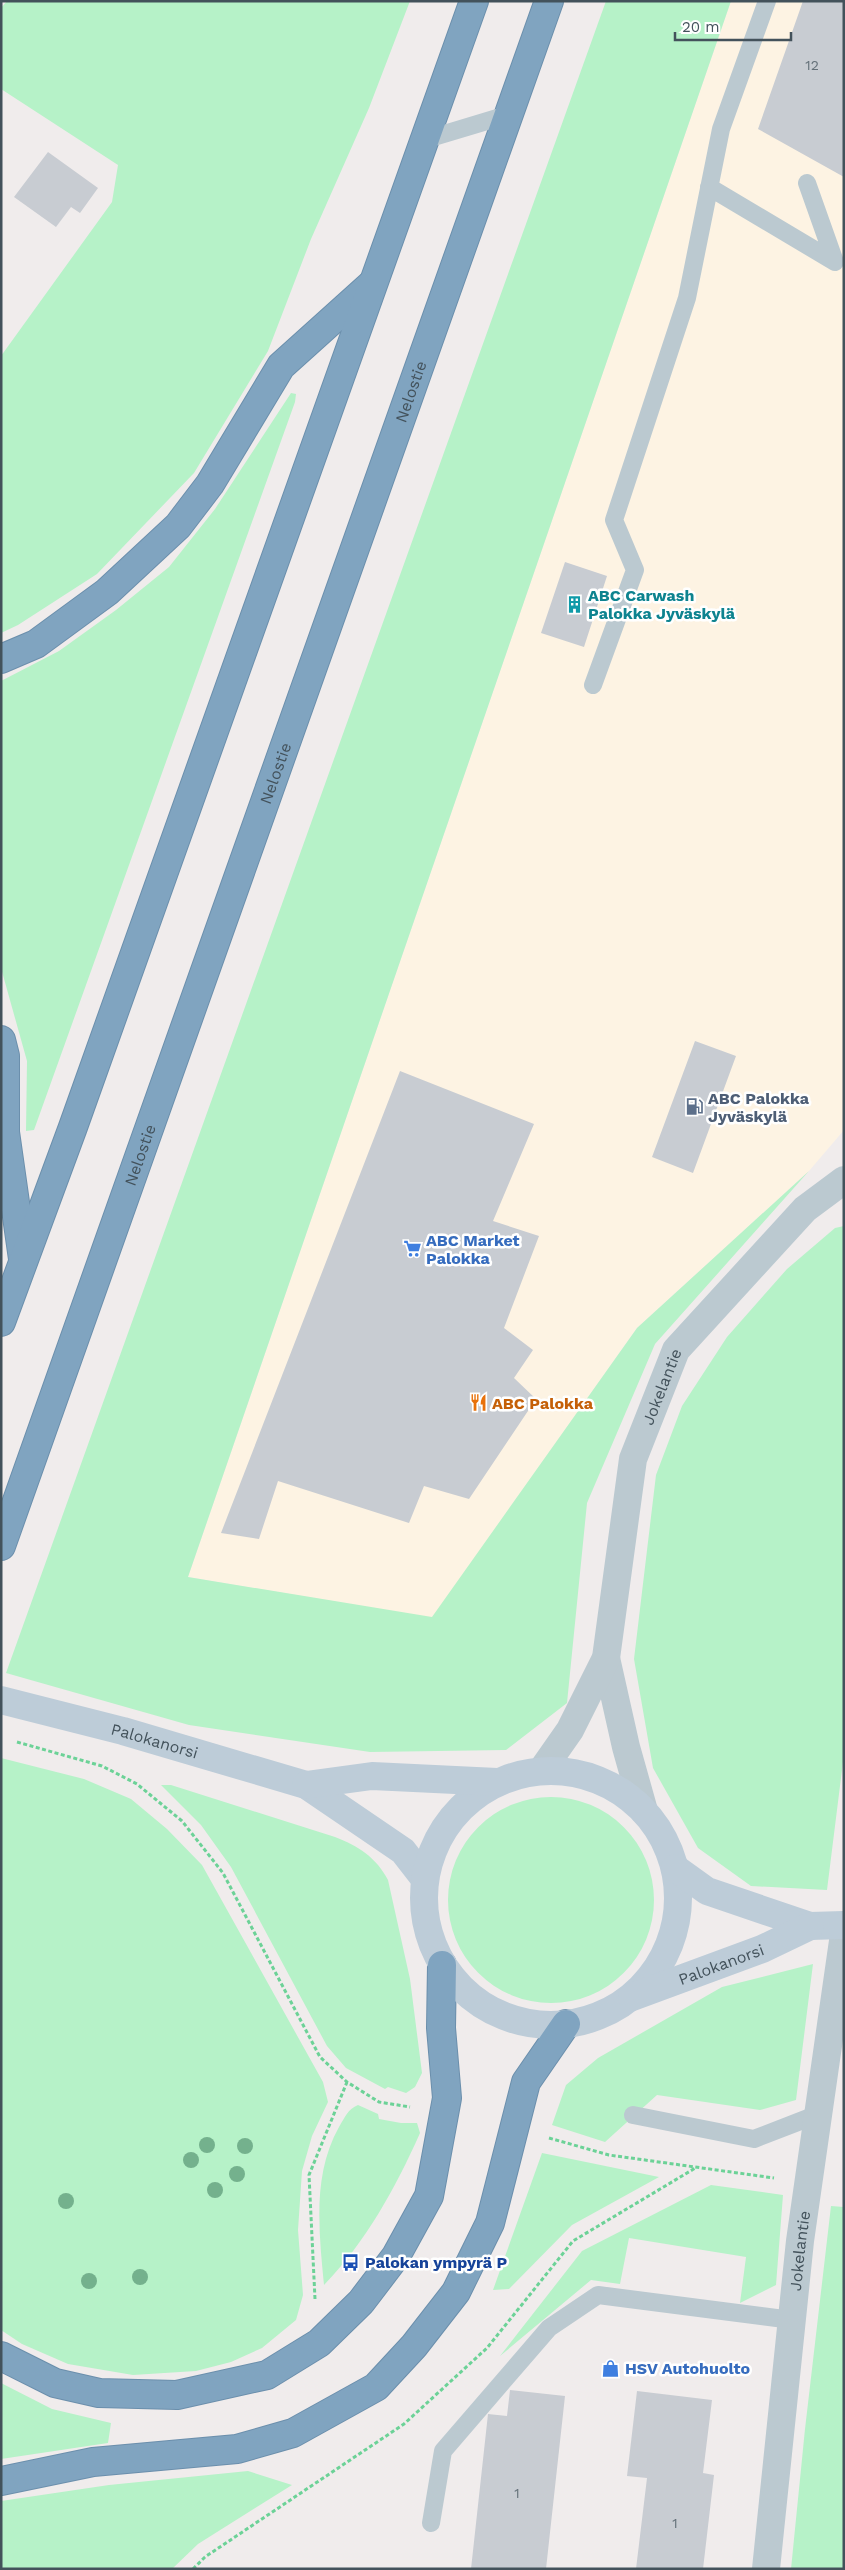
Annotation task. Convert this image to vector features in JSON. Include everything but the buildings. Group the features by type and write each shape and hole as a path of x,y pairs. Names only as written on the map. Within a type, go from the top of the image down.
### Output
{"highway":[{"path":"1,1322 76,1118 474,1"},
{"name":"Nelostie","path":"1,1546 549,1"},
{"path":"1,659 36,644 107,592 178,526 210,484 281,366 372,284"},
{"path":"1,1040 6,1056 5,1132 23,1261"},
{"path":"1,2356 55,2383 99,2393 178,2395 267,2375 319,2343 361,2302 396,2256 429,2196 447,2098 441,2028 442,1965"},
{"path":"1,2481 93,2462 236,2449 293,2433 376,2386 414,2346 456,2292 490,2223 526,2082 566,2024"}],"main road":[{"name":"Palokanorsi","path":"1,1700 122,1731 306,1785 403,1851 424,1878"},
{"path":"542,1770 580,1773 615,1788 644,1811 663,1838 675,1868 677,1916 662,1961 630,1998 600,2016 566,2024 518,2021 475,2000 442,1965 425,1923 424,1878 437,1838 462,1805 497,1782 542,1770"},
{"name":"Palokanorsi","path":"306,1785 372,1776 497,1782"},
{"name":"Palokanorsi","path":"675,1868 707,1891 810,1926 844,1925"},
{"name":"Palokanorsi","path":"630,1998 762,1948 810,1926"}],"street":[{"name":"Jokelantie","path":"542,1770 570,1730 606,1658 634,1460 676,1350 805,1209 844,1180"},
{"name":"Jokelantie","path":"606,1658 626,1747 644,1811"},
{"name":"Jokelantie","path":"766,2569 800,2241 810,2181 816,2115 844,1934"}],"lane":[{"path":"593,685 636,570 614,520 687,298 721,129 767,1"},
{"path":"424,140 510,114"},
{"path":"709,188 836,262 807,183"},
{"path":"633,2115 754,2139 816,2115"},
{"path":"431,2523 443,2452 549,2328 598,2295 792,2320"}],"path":[{"path":"10,1740 102,1766 137,1784 182,1821 224,1873 320,2057 347,2082 379,2102 413,2107"},
{"path":"321,2295 315,2301 309,2175 347,2082"},
{"path":"549,2138 610,2155 810,2181"},
{"path":"193,2569 205,2557 404,2424 487,2348 573,2241 697,2167"}],"shaded area":[{"path":"731,1 844,1 844,1130 809,1171 637,1328 432,1618 188,1577"}],"green space":[{"path":"7,1 410,1 369,108 311,239 268,351 194,473 97,574 18,625 1,633 1,356 112,202 118,165 1,89 1,8"},
{"path":"606,1 731,1 188,1577 432,1617 637,1328 809,1171 655,1344 587,1503 567,1703 506,1750 370,1752 189,1725 6,1673"},
{"path":"291,393 296,394 295,402 34,1130 26,1131 27,1061 1,968 1,681 59,651 116,610 169,567 215,509"},
{"path":"844,1226 844,1754 827,1890 751,1886 698,1848 653,1768 634,1659 656,1475 682,1406 727,1337 787,1269 835,1228"},
{"path":"1,1758 84,1779 131,1799 167,1829 202,1865 323,2082 328,2102 312,2136 302,2171 298,2230 303,2295 296,2320 262,2348 231,2362 196,2371 133,2375 68,2364 22,2344 1,2330"},
{"path":"161,1785 171,1785 335,1837 359,1848 378,1865 388,1880 410,1979 422,2073 415,2087 406,2093 388,2087 385,2089 346,2068 327,2046 231,1867 201,1825"},
{"path":"551,1797 571,1799 600,1809 624,1827 642,1851 652,1880 654,1900 652,1920 642,1949 624,1973 600,1991 571,2001 551,2003 531,2001 502,1991 478,1973 460,1949 450,1920 448,1900 450,1880 460,1851 478,1827 502,1809 531,1799"},
{"path":"813,1964 796,2100 760,2110 657,2095 605,2142 552,2125 566,2085 598,2058 722,1987"},
{"path":"358,2105 378,2114 379,2119 401,2123 417,2123 420,2133 401,2173 367,2232 324,2285 319,2224 321,2184 330,2145 349,2111"},
{"path":"542,2153 659,2177 572,2225 509,2289 493,2290"},
{"path":"711,2185 783,2195 776,2285 740,2303 746,2257 629,2238 620,2284 591,2280 500,2356 582,2251"},
{"path":"831,2206 844,2207 844,2569 791,2569 805,2429"},
{"path":"1,2383 52,2409 111,2423 108,2443 1,2459"},
{"path":"248,2471 292,2485 198,2544 172,2569 1,2569 1,2501 109,2485"}],"place":[{"name":"ABC Carwash Palokka Jyväskylä","path":"574,604"},
{"name":"ABC Palokka Jyväskylä","path":"694,1107"},
{"name":"ABC Market Palokka","path":"412,1249"},
{"name":"ABC Palokka","path":"478,1403"},
{"name":"Palokan ympyrä P","path":"351,2262"},
{"name":"HSV Autohuolto","path":"611,2368"}]}
